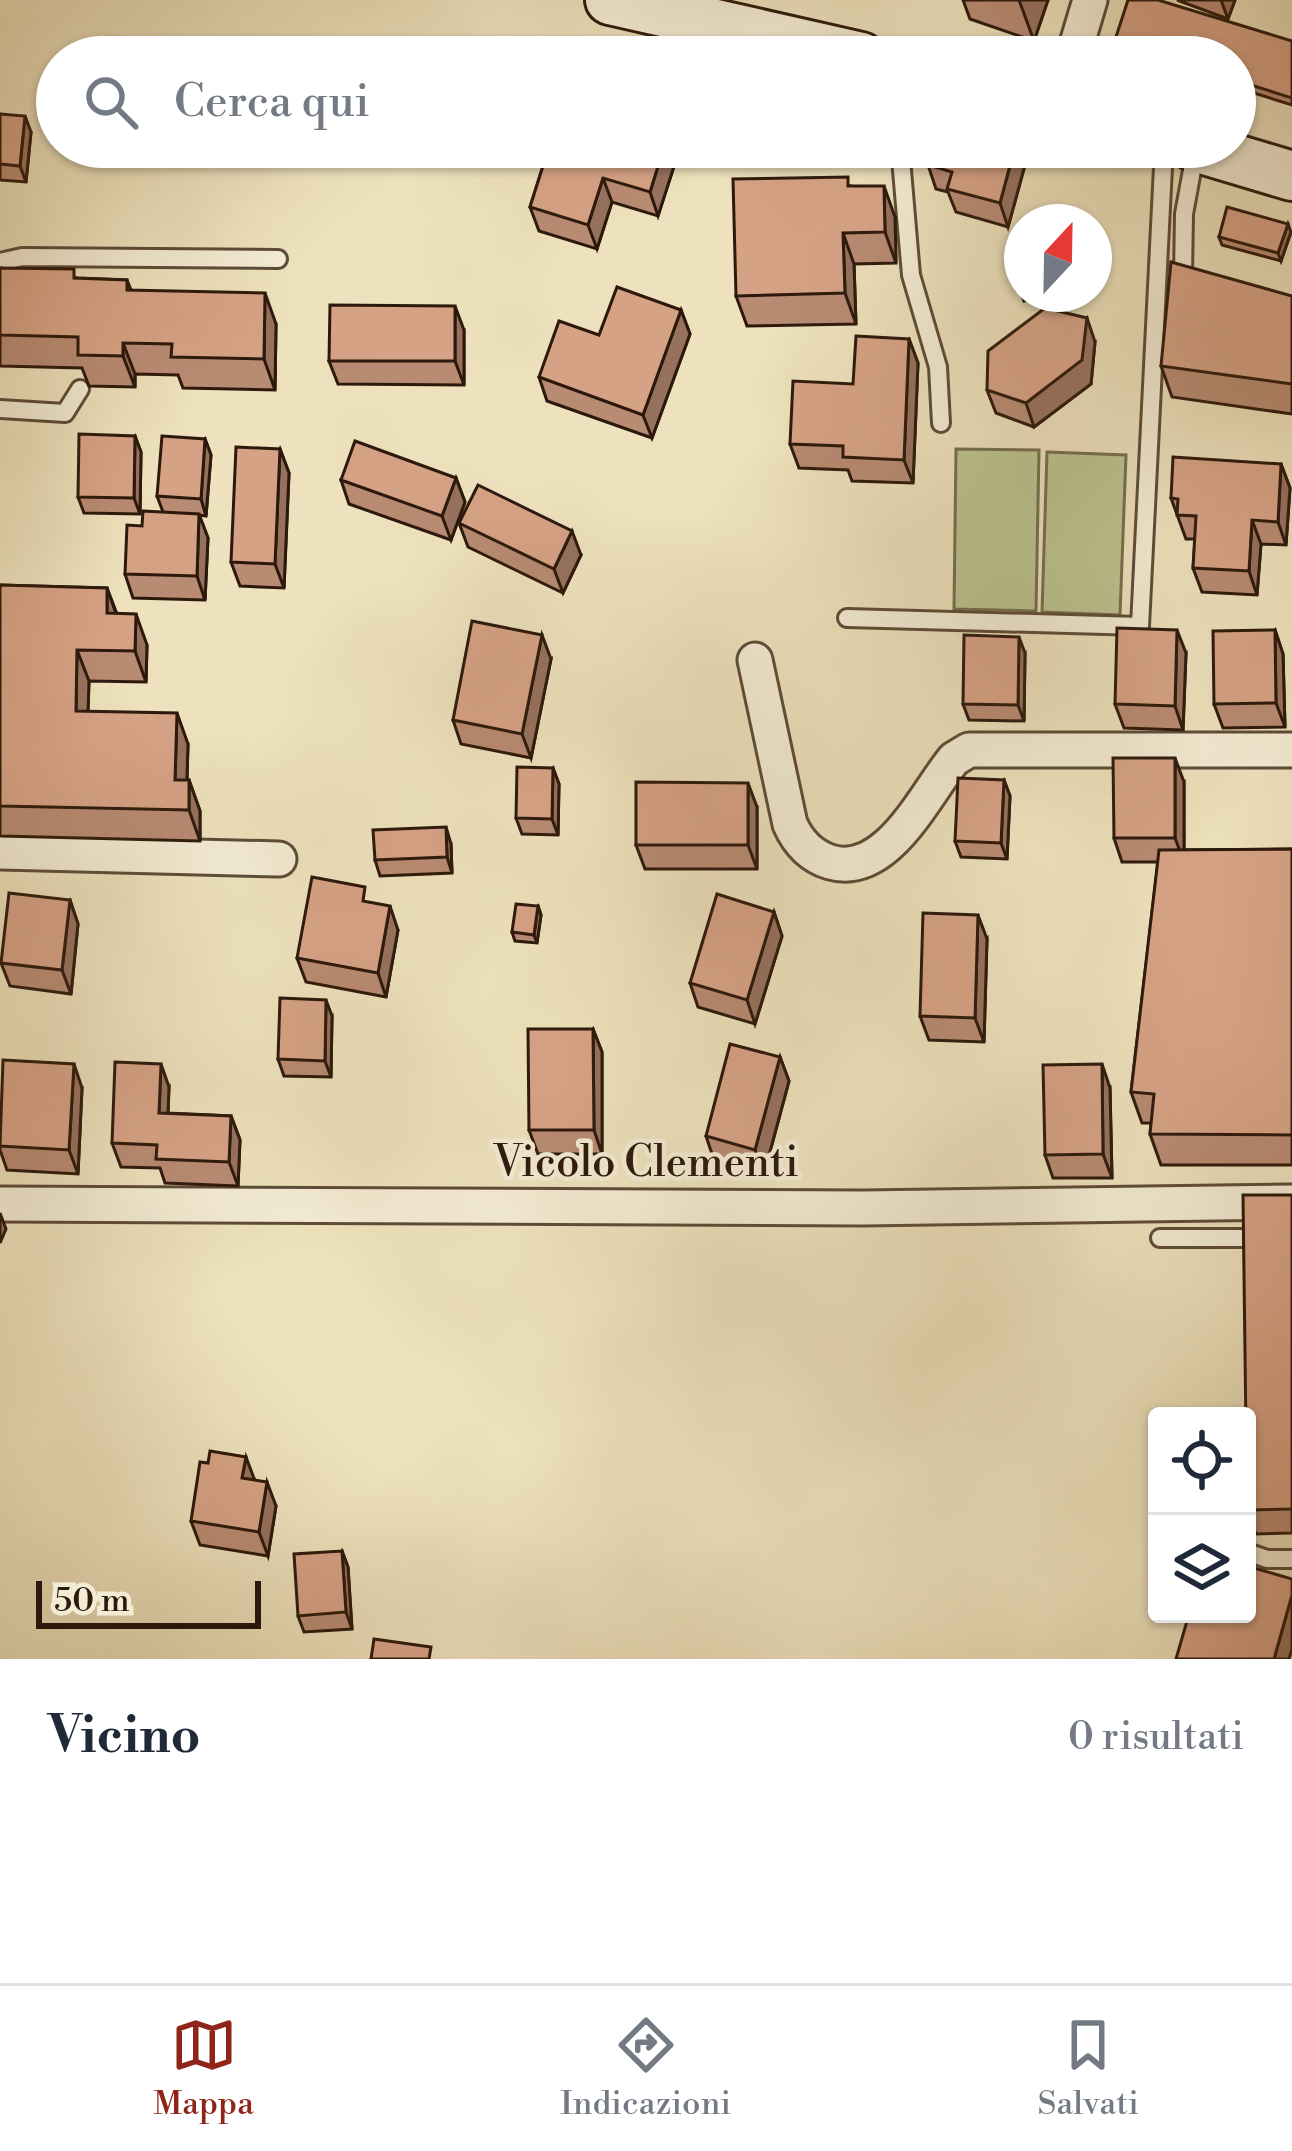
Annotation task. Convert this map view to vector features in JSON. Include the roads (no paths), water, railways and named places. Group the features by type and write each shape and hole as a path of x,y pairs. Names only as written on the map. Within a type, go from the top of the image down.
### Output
{"main road":[{"path":"610,0 739,36"},
{"path":"1256,165 1292,176"}],"street":[{"path":"1079,36 1090,0"},
{"path":"754,660 790,824 810,851 839,864 872,858 893,841 949,765 969,750 1292,750"},
{"path":"0,852 278,859"},
{"name":"Vicolo Clementi","path":"0,1204 863,1208 1292,1202"}],"lane":[{"path":"902,168 911,275 938,367 941,423"},
{"path":"848,618 1140,626 1163,168"},
{"path":"1192,168 1184,214 1183,276 1204,281"},
{"path":"0,262 22,257 278,259"},
{"path":"0,409 65,413 80,389"},
{"path":"1160,1238 1253,1238"},
{"path":"1256,1555 1292,1559"}]}
